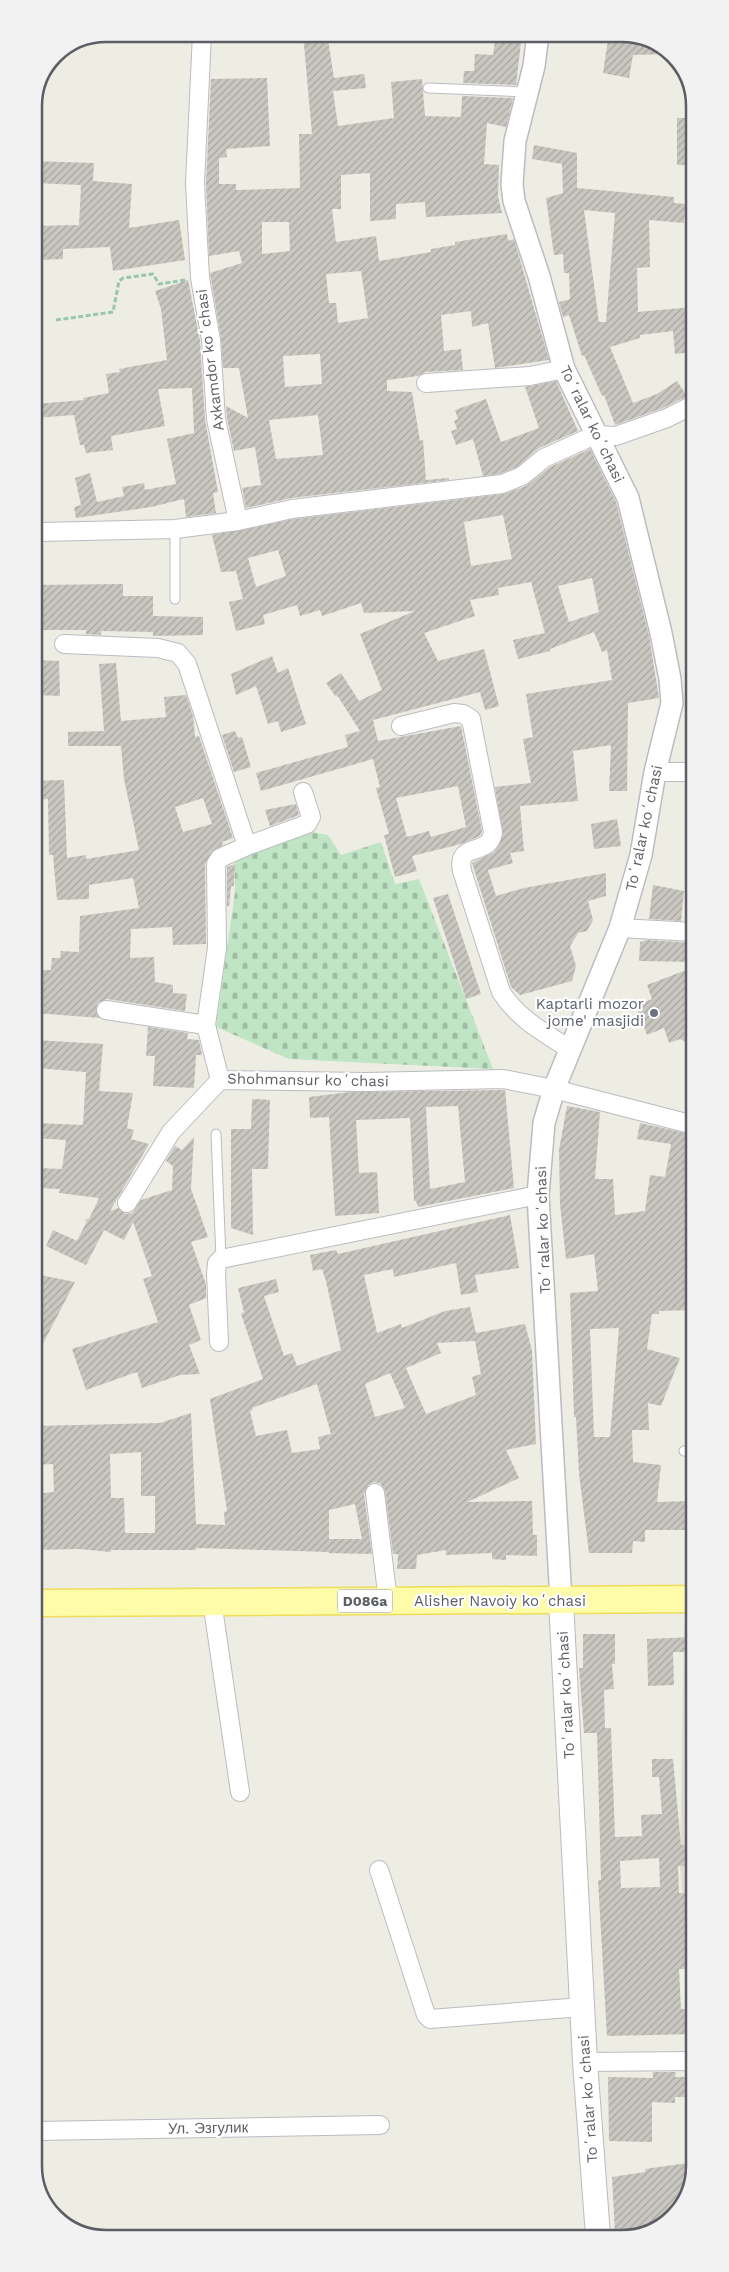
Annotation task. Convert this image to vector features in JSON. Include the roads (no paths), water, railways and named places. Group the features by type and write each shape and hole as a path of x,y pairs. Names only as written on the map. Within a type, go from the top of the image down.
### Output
{"main road":[{"name":"Alisher Navoiy koʻchasi","path":"42,1603 686,1600"},
{"name":"Toʻralar koʻchasi","path":"561,1601 585,2062 598,2230"}],"street":[{"name":"Axkamdor koʻchasi","path":"202,42 195,183 200,278 211,340 216,419 238,521"},
{"name":"Toʻralar koʻchasi","path":"536,43 528,92 515,141 512,184 519,219 539,276 564,369 595,435 628,498 670,678 672,703 655,772 641,855 620,928 554,1089 544,1123 538,1195 561,1601"},
{"path":"426,383 530,376 564,369"},
{"path":"42,532 175,530 238,521 292,509 502,484 522,476 544,458 595,435 616,436 667,418 686,408"},
{"path":"64,644 158,648 178,654 184,658 247,846 307,824 310,817 303,792"},
{"path":"401,726 454,713 463,714 471,719 493,832 492,838 486,845 464,853 461,858 462,870 501,992 510,1007 529,1023 571,1050"},
{"path":"655,772 686,772"},
{"name":"Shohmansur koʻchasi","path":"247,846 220,858 216,864 217,948 206,1025 220,1080 366,1082 502,1080 554,1089 686,1123"},
{"path":"620,928 686,932"},
{"path":"106,1010 206,1025"},
{"path":"127,1203 171,1132 220,1080"},
{"path":"220,1342 216,1274 217,1263 221,1259 538,1195"},
{"path":"375,1493 388,1601"},
{"path":"212,1601 240,1792"},
{"path":"379,1870 426,2014 430,2019 582,2007"},
{"path":"585,2062 686,2061"},
{"name":"Ул. Эзгулик","path":"42,2131 380,2125"}],"lane":[{"path":"428,88 528,92"},
{"path":"175,530 175,598"},
{"path":"216,1134 221,1259"}],"place":[{"name":"Kaptarli mozor jome' masjidi","path":"654,1013"}]}
